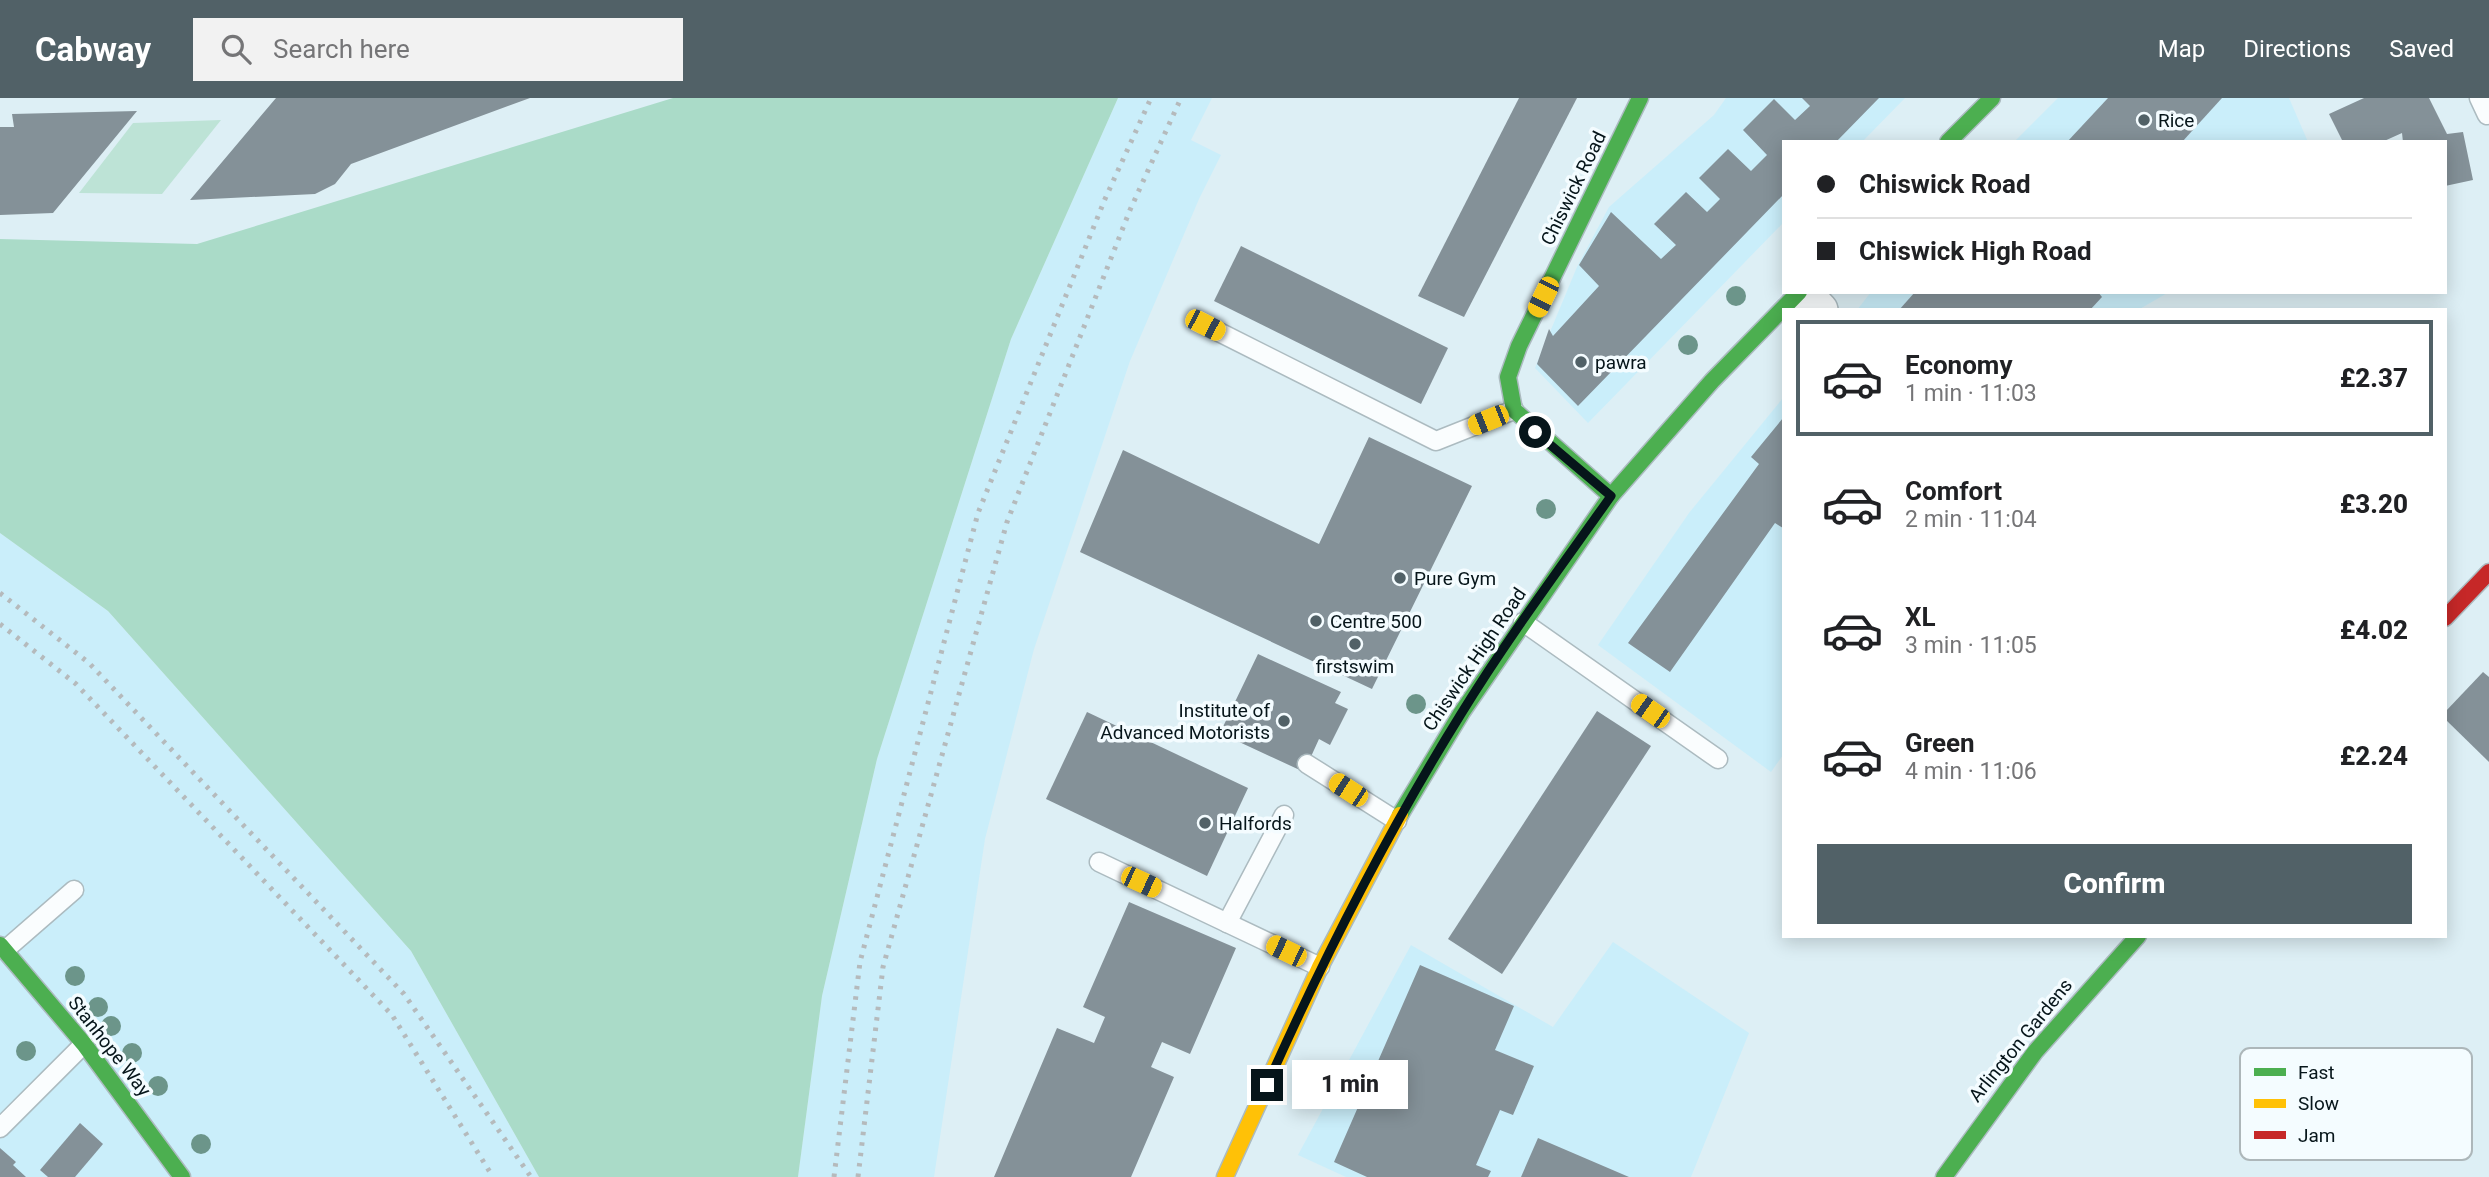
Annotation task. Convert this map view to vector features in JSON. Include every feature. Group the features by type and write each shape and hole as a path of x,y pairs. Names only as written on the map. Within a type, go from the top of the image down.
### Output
{"street":[{"name":"Chiswick Road","path":"1514,410 1508,377 1519,346 1640,98"},
{"path":"1950,140 1992,98"},
{"name":"Chiswick High Road","path":"1785,308 1799,294"},
{"path":"1803,294 1818,308"},
{"name":"Chiswick High Road","path":"1226,1177 1320,967 1397,821 1462,712 1611,496 1712,381 1782,311"},
{"path":"1514,410 1611,496"},
{"path":"2447,616 2489,572"},
{"name":"Arlington Gardens","path":"1944,1177 1975,1130 2037,1049 2136,938"},
{"name":"Stanhope Way","path":"3,947 84,1044 182,1177"}],"lane":[{"path":"2479,98 2487,115"},
{"path":"1205,325 1436,441 1514,410"},
{"path":"1523,622 1718,759"},
{"path":"1307,764 1397,821"},
{"path":"1227,923 1284,815"},
{"path":"1099,862 1320,967"},
{"path":"3,947 74,890"},
{"path":"1,1126 84,1044"}],"shaded area":[{"path":"1118,98 1212,98 1191,140 1221,155 1199,199 1130,361 1034,649 985,839 934,1177 798,1177 822,996 877,759 1011,339"},
{"path":"1726,98 1905,98 1864,140 1782,140 1782,224 1588,423 1535,368 1577,267 1609,207 1714,115"},
{"path":"2058,98 2289,98 2307,140 2016,140"},
{"path":"1869,294 2166,294 2141,308 1859,308"},
{"path":"1782,399 1782,756 1771,772 1598,645 1689,513"},
{"path":"0,533 108,611 411,951 539,1177 0,1177"},
{"path":"1613,942 1749,1033 1691,1177 1346,1177 1298,1155 1411,945 1553,1027"}],"green space":[{"path":"673,98 1118,98 1011,339 877,759 822,996 798,1177 539,1177 411,951 108,611 0,533 0,239 197,244"},
{"path":"221,120 162,194 79,193 133,123"}],"building":[{"path":"276,98 530,98 351,164 335,184 315,194 190,200"},
{"path":"1519,98 1577,98 1464,317 1418,296"},
{"path":"1802,98 1879,98 1838,140 1782,140 1782,196 1578,406 1537,364 1549,329 1553,336 1599,286 1579,265 1611,212 1661,259 1676,245 1654,224 1686,192 1707,212 1720,199 1699,178 1728,149 1751,171 1767,155 1743,130 1774,99 1795,120 1810,106"},
{"path":"2108,98 2222,98 2184,140 2069,140"},
{"path":"2364,98 2429,98 2447,134 2463,132 2473,180 2447,186 2447,140 2403,140 2402,133 2386,140 2342,140 2329,114"},
{"path":"137,111 53,213 0,215 0,127 14,127 12,114"},
{"path":"1241,246 1448,348 1421,404 1214,301"},
{"path":"1913,294 2100,294 2102,297 2092,308 1901,308"},
{"path":"1782,419 1782,527 1775,523 1670,672 1628,643 1759,464 1751,457"},
{"name":"Centre 500","path":"1369,437 1472,486 1372,689 1080,552 1123,450 1319,544"},
{"name":"Institute of Advanced Motorists","path":"1258,654 1341,692 1335,703 1348,709 1330,745 1319,739 1304,772 1220,733"},
{"path":"2483,672 2489,677 2489,762 2447,721 2447,710"},
{"path":"1597,711 1651,746 1502,974 1448,939"},
{"path":"1087,712 1248,788 1207,876 1046,799"},
{"path":"1129,902 1236,948 1190,1054 1162,1042 1151,1067 1174,1077 1131,1177 994,1177 1057,1028 1094,1043 1105,1017 1083,1007"},
{"path":"1420,965 1514,1006 1495,1050 1534,1066 1513,1115 1500,1110 1476,1165 1491,1171 1488,1177 1367,1177 1334,1162"},
{"path":"80,1123 103,1144 75,1177 48,1177 40,1170"},
{"path":"1538,1138 1629,1177 1521,1177"},
{"path":"0,1148 16,1162 13,1165 26,1177 0,1177"}],"railway":[{"path":"834,1177 860,962 978,513 1105,199 1151,98"},
{"path":"858,1177 883,967 1007,522 1130,210 1181,98"},
{"path":"0,593 89,663 404,994 531,1177"},
{"path":"0,624 76,684 392,1015 493,1177"}],"traffic: fast":[{"path":"1611,496 1514,410 1508,377 1519,346 1640,98"},
{"path":"1950,140 1992,98"},
{"path":"1783,308 1797,294"},
{"path":"1400,815 1462,712 1611,496 1712,381 1782,309"},
{"path":"1944,1177 2035,1052 2136,938"},
{"path":"0,945 84,1044 182,1177"}],"traffic: slow":[{"path":"1225,1177 1320,967 1400,815"}],"traffic: jam":[{"path":"2447,616 2489,572"}],"place":[{"name":"Rice","path":"2144,120"},
{"name":"pawra","path":"1581,362"},
{"name":"Pure Gym","path":"1400,578"},
{"name":"Centre 500","path":"1316,621"},
{"name":"firstswim","path":"1355,644"},
{"name":"Institute of Advanced Motorists","path":"1284,721"},
{"name":"Halfords","path":"1205,823"}],"route":[{"path":"1267,1085 1320,967 1397,821 1462,712 1611,496 1535,432"}]}
